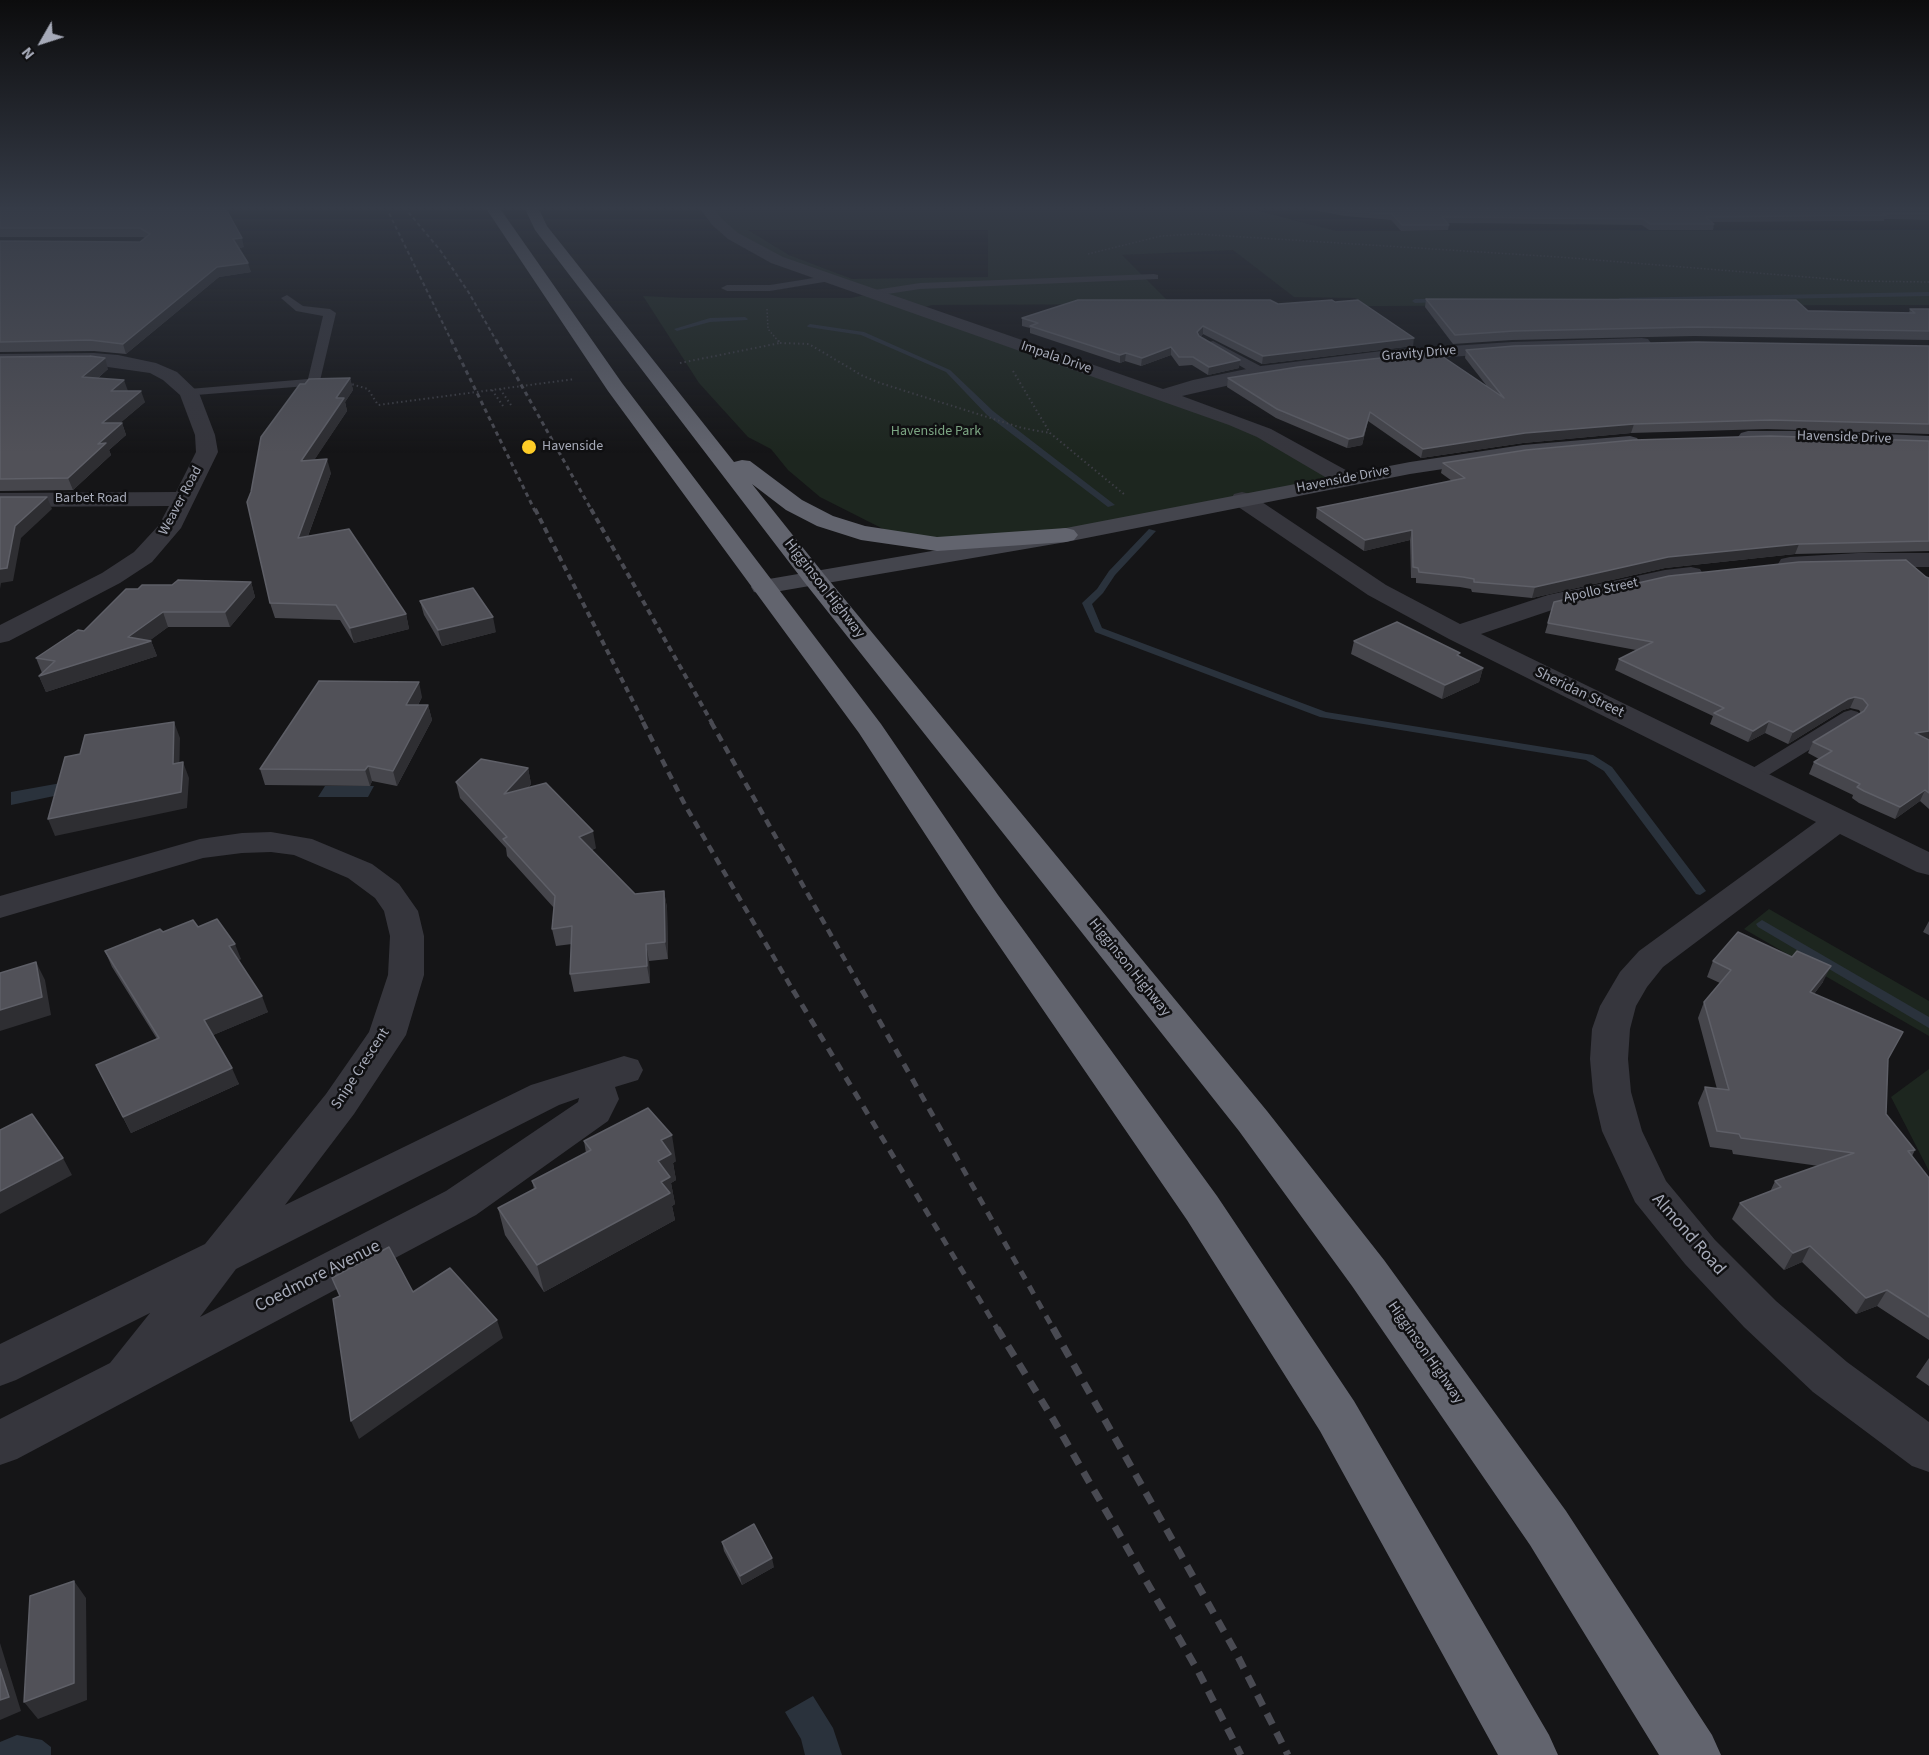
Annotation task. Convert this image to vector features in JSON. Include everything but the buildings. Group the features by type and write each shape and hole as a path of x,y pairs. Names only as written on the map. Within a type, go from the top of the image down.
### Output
{"highway":[{"path":"548,289 615,387 871,730 1006,931 1202,1208 1337,1416 1529,1755"},
{"name":"Higginson Highway","path":"588,289 814,578 1253,1121 1368,1273 1548,1528 1692,1755"},
{"path":"707,439 794,505 825,521 861,533 937,544 1065,535"}],"street":[{"name":"Impala Drive","path":"854,289 1164,395 1264,433 1345,479"},
{"name":"Gravity Drive","path":"1164,395 1193,386 1261,372 1390,356 1468,350 1665,343"},
{"name":"Weaver Road","path":"0,360 94,359 129,362 156,369 170,376 189,393 205,435 207,452 169,528 157,544 131,566 0,635"},
{"name":"Havenside Drive","path":"1725,438 1815,437 1929,442"},
{"name":"Havenside Drive","path":"763,587 1065,535 1345,479 1523,451 1652,441"},
{"name":"Barbet Road","path":"0,500 182,499"},
{"name":"Sheridan Street","path":"1242,499 1377,590 1458,633 1929,865"},
{"path":"1772,566 1918,565"},
{"name":"Apollo Street","path":"1458,633 1582,594 1665,577 1718,571"},
{"name":"Almond Road","path":"1837,821 1651,959 1633,980 1618,1005 1611,1029 1609,1059 1612,1092 1622,1131 1650,1191 1700,1252 1760,1314 1830,1377 1929,1450"},
{"name":"Snipe Crescent","path":"0,908 192,851 220,845 271,842 301,846 360,871 387,891 401,911 407,936 406,975 387,1035 340,1104 128,1376"},
{"name":"Coedmore Avenue","path":"0,1443 460,1203 594,1111 599,1099 597,1090 607,1075 545,1095 222,1256"},
{"path":"0,1366 222,1256"}],"lane":[{"path":"868,294 901,289"},
{"path":"189,393 314,382 330,313 300,309 287,298"},
{"path":"1204,340 1261,372"},
{"path":"1750,778 1851,716"}],"path":[{"path":"769,289 766,295 768,329 780,343"},
{"path":"674,364 780,343 809,344 830,354 863,376 1022,428 1050,433"},
{"path":"1014,344 1012,368 1050,433 1151,518"},
{"path":"314,382 354,383 368,389 378,405 580,378"},
{"path":"500,389 510,405"},
{"path":"492,390 503,406"}],"green space":[{"name":"Havenside Park","path":"856,289 1156,289 1171,304 932,305 918,309 1187,403 1345,478 1067,534 905,540 820,497 788,470 771,449 748,437 699,383 643,296 851,298 869,294"},
{"name":"Havenside Park","path":"1283,289 1929,289 1929,305 1367,306 1355,298 1294,297"},
{"path":"1769,909 1929,1001 1929,1036 1744,929"},
{"path":"1929,1069 1929,1171 1891,1097"}],"shaded area":[{"path":"61,783 59,795 11,805 11,792"},
{"path":"325,786 374,786 368,797 318,797"},
{"path":"813,1696 833,1728 842,1755 805,1755 801,1739 785,1712"},
{"path":"17,1735 42,1740 51,1747 51,1755 0,1755 0,1742"}],"waterway":[{"path":"1620,300 1929,294"},
{"path":"1415,301 1441,301"},
{"path":"677,329 710,320 745,319"},
{"path":"810,326 862,333 948,371 990,413 1111,505"},
{"path":"1152,531 1087,603 1098,630 1324,715 1589,757 1608,769 1700,891"},
{"path":"1762,924 1929,1023"}],"railway":[{"path":"426,289 452,342"},
{"path":"466,289 497,342"},
{"path":"451,340 535,511"},
{"path":"496,340 592,511"},
{"path":"535,509 644,723"},
{"path":"591,509 712,723"},
{"path":"643,722 685,805 794,992"},
{"path":"711,722 863,992"},
{"path":"793,990 998,1330"},
{"path":"862,990 1054,1330"},
{"path":"997,1328 1053,1419 1198,1671 1241,1755"},
{"path":"1053,1328 1235,1651 1288,1755"}],"place":[{"name":"Havenside","path":"529,447"}]}
